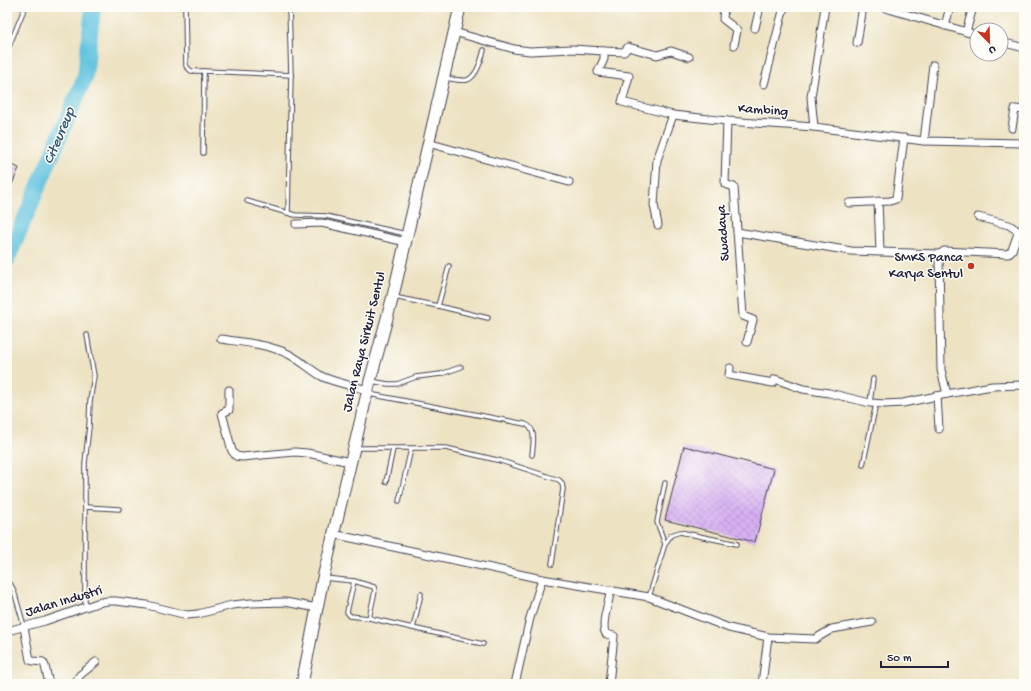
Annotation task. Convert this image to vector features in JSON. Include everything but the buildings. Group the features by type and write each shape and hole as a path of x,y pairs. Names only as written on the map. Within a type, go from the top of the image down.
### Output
{"main road":[{"name":"Jalan Raya Sirkuit Sentul","path":"302,684 333,534 368,388 393,296 460,7"}],"street":[{"path":"724,7 723,19 737,30 734,45"},
{"path":"755,28 760,7"},
{"path":"764,84 784,7"},
{"path":"814,127 811,97 825,7"},
{"path":"857,43 863,7"},
{"path":"882,7 969,33"},
{"path":"945,26 950,7"},
{"path":"966,32 973,7"},
{"path":"454,32 514,49 530,51 572,49 624,52 628,47 657,55 671,51 689,57"},
{"path":"1009,44 1024,48"},
{"name":"Kambing","path":"604,51 604,59 598,72 629,76 622,102 673,116 814,127 924,141 1024,143"},
{"path":"924,141 933,65"},
{"path":"1012,128 1015,109 1024,110"},
{"path":"658,224 654,205 657,160 673,116"},
{"name":"Swadaya","path":"728,121 726,184 734,187 743,316 753,320 747,342"},
{"path":"849,203 890,201 897,197 904,138"},
{"path":"428,143 569,182"},
{"path":"878,201 880,251"},
{"path":"978,217 1009,225 1023,233"},
{"path":"296,224 322,223 406,238"},
{"path":"737,232 852,251 940,254 944,251 1008,254 1012,250 1017,236 1023,233"},
{"path":"940,254 940,357 941,370 947,394"},
{"path":"221,339 283,351 323,376 342,383 368,388"},
{"path":"730,368 729,375 773,384 775,379 804,389 873,403 903,403 992,386 1024,385"},
{"path":"229,390 229,410 222,412 232,451 236,456 242,457 295,452 350,462"},
{"path":"937,396 938,429"},
{"path":"333,534 542,579 649,597 729,628 768,637 814,639 832,629 872,622"},
{"path":"515,684 530,618 542,579"},
{"path":"609,684 614,636 606,634 604,629 605,615 611,590"},
{"name":"Jalan Industri","path":"7,631 24,627 100,602 120,601 147,605 187,615 198,614 232,605 251,603 285,602 317,608"},
{"path":"24,627 30,660 43,662 49,684"},
{"path":"762,684 768,637"},
{"path":"77,684 76,681 78,676 96,662"}],"lane":[{"path":"7,51 25,7"},
{"path":"185,7 186,66 192,71 291,75"},
{"path":"288,213 291,75 289,7"},
{"path":"443,78 470,79 475,74 484,50"},
{"path":"203,153 204,71"},
{"path":"247,201 295,215 326,216 406,238"},
{"path":"438,306 449,266"},
{"path":"393,296 488,318"},
{"path":"85,607 85,463 90,401 94,376 87,335"},
{"path":"368,388 388,384 397,384 416,376 441,374 461,366"},
{"path":"863,465 873,403 873,379"},
{"path":"368,388 530,426 532,430 532,455"},
{"path":"354,448 410,449 433,447 456,450 501,461 561,482 563,492 552,564"},
{"path":"386,482 393,449"},
{"path":"399,501 410,449"},
{"path":"665,483 657,522 665,544"},
{"path":"85,507 119,509"},
{"path":"649,597 665,544 673,534 680,532 737,544"},
{"path":"323,578 354,581 375,588 369,618"},
{"path":"354,581 348,613 350,616 369,618 483,644"},
{"path":"7,582 14,590 24,627"},
{"path":"413,628 421,594"}],"waterway":[{"name":"Citeureup","path":"7,260 85,77 93,7"}],"place":[{"name":"SMKS Panca Karya Sentul","path":"971,266"}]}
